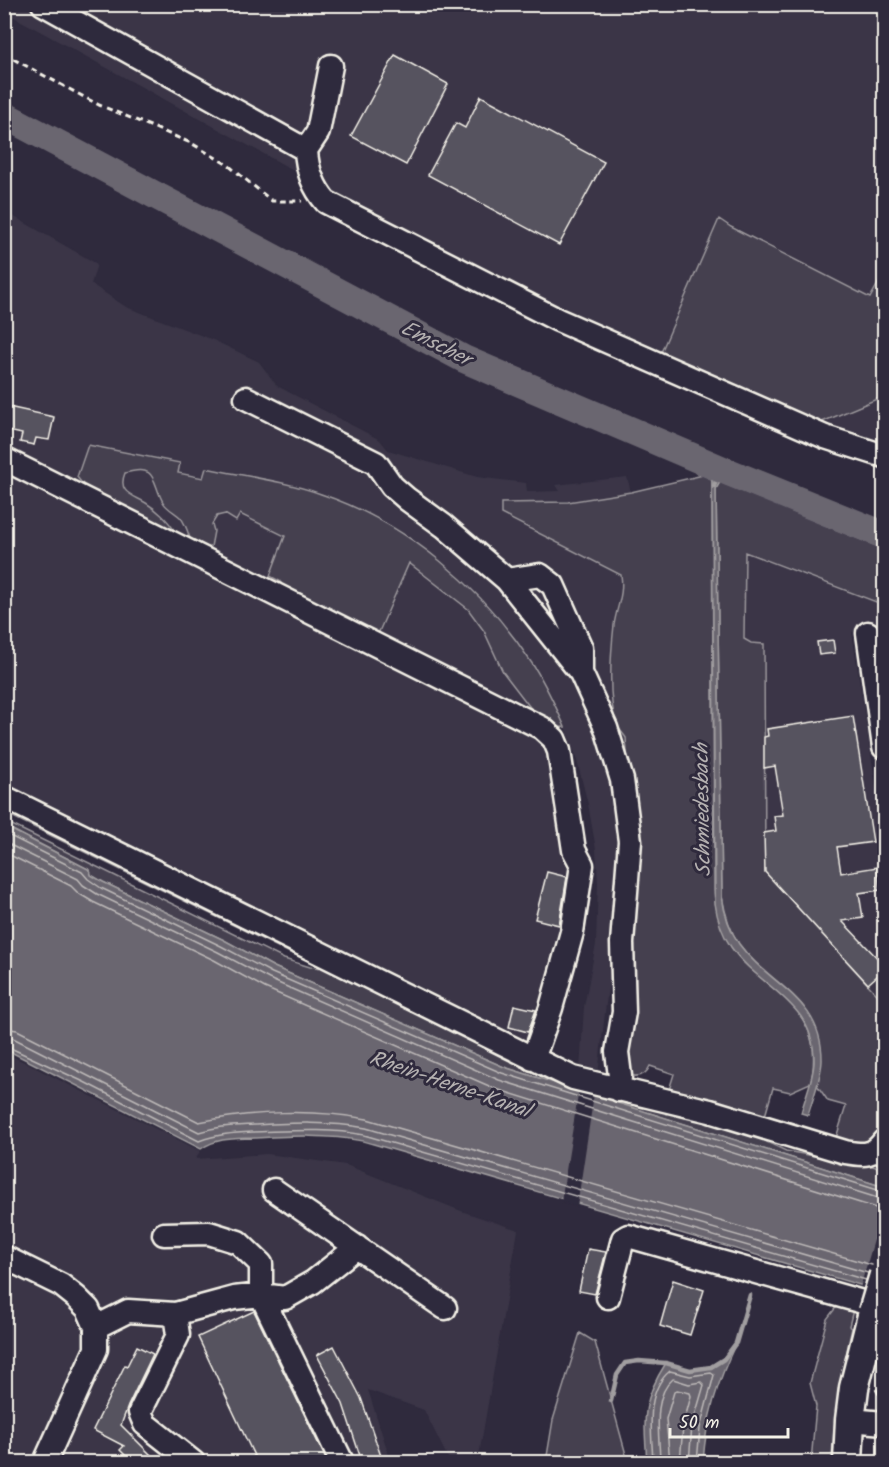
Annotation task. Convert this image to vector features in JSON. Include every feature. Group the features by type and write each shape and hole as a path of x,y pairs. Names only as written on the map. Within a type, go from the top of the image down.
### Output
{"main road":[{"path":"848,1462 854,1388 879,1310 885,1275"}],"street":[{"path":"43,4 306,150"},
{"path":"331,66 318,132 306,150 307,167 319,194 326,202 558,320 825,437 885,456"},
{"path":"246,398 376,463 392,486 406,499 444,526 507,580 581,673 606,728 622,780 630,841 622,943 624,1012 617,1052 619,1090"},
{"path":"4,459 542,728 554,739 559,751 574,850 582,865 572,932 551,1008 533,1059"},
{"path":"507,580 540,575 553,585 581,648 581,673"},
{"path":"874,647 885,747"},
{"path":"4,797 573,1078 710,1111 845,1152 864,1155 881,1153"},
{"path":"273,1190 445,1308"},
{"path":"165,1234 209,1233 238,1242 261,1264 261,1294 342,1462"},
{"path":"608,1297 623,1239 628,1236 879,1310"},
{"path":"96,1327 128,1311 175,1314 234,1298 261,1294 285,1298 313,1282 357,1247"},
{"path":"4,1257 60,1285 76,1297 88,1309 96,1327 96,1349 45,1462"},
{"path":"175,1314 178,1335 140,1412 145,1424 193,1462"},
{"path":"850,1420 885,1423"}],"path":[{"path":"4,54 99,105 192,142 228,165 272,201 301,201 319,194"}],"shaded area":[{"path":"4,5 884,5 884,145 880,147 884,151 884,273 870,298 719,219 815,425 884,396 884,472 800,436 322,208 317,183 5,12"},
{"path":"4,211 97,264 91,284 126,307 213,340 259,362 277,386 380,440 388,450 477,477 526,483 527,492 560,491 556,485 627,477 631,492 568,502 501,503 533,530 621,575 623,591 618,601 614,626 611,698 617,725 626,738 633,839 607,995 598,1074 580,1071 584,1007 596,944 598,883 596,849 588,804 576,757 565,727 532,663 496,615 459,577 425,549 376,518 301,487 206,468 203,478 178,473 180,463 88,445 77,477 88,491 174,530 146,503 125,491 122,481 125,473 136,470 147,472 156,480 172,512 181,518 192,544 217,516 225,514 239,514 285,536 270,576 282,582 280,586 378,634 408,563 468,609 475,617 503,672 539,719 581,850 546,1045 517,1038 5,792"},
{"path":"719,219 870,298 884,273 884,396 815,425 659,357"},
{"path":"88,445 180,463 178,473 203,478 206,468 293,486 353,506 383,522 440,561 490,608 536,670 565,727 552,728 539,719 503,672 484,631 468,609 409,563 378,634 280,586 281,582 270,576 285,536 240,514 236,521 225,514 217,516 212,524 214,531 211,547 205,549 192,544 183,521 165,504 149,473 143,471 125,473 123,485 128,492 162,515 174,530 173,534 88,491 77,477"},
{"path":"703,475 712,479 714,891 716,906 722,928 732,948 742,961 790,1003 800,1015 813,1047 810,1083 790,1092 773,1088 765,1116 669,1090 674,1074 650,1066 644,1074 639,1076 629,1075 627,1072 633,839 626,738 616,723 613,712 611,674 614,625 622,588 621,575 501,514 501,503 568,502 631,492"},
{"path":"720,482 884,549 884,605 745,552 744,639 751,643 764,644 765,872 884,1002 884,1130 868,1142 857,1143 836,1138 846,1106 828,1101 817,1085 819,1048 816,1030 809,1015 788,990 762,969 739,944 730,927 722,896 716,489"},
{"path":"745,551 884,605 884,625 852,632 884,839 884,1002 765,872 763,644 751,643 744,639"},
{"path":"4,803 311,957 290,953 5,813"},
{"path":"4,821 284,959 310,967 340,969 480,1040 741,1130 786,1151 850,1160 876,1167 884,1173 884,1187 504,1067 274,967 224,940 103,882 91,875 90,870 5,826"},
{"path":"4,1052 200,1151 196,1159 267,1154 346,1165 461,1211 518,1230 478,1461 450,1462 424,1410 368,1390 391,1462 5,1462"},
{"path":"837,1306 854,1306 836,1411 832,1462 811,1462 816,1406 810,1383 827,1319"},
{"path":"580,1333 595,1342 628,1462 546,1462 553,1420"}],"water":[{"path":"712,479 720,482 716,489 723,903 730,927 739,944 751,959 804,1007 814,1022 820,1040 822,1061 808,1115 801,1113 811,1082 814,1063 812,1042 806,1025 784,998 743,962 731,947 719,921 715,903"},
{"name":"Rhein-Herne-Kanal","path":"4,826 90,870 91,875 103,882 224,940 274,967 504,1067 884,1187 884,1292 363,1141 309,1136 234,1139 214,1142 201,1149 5,1049"},
{"path":"736,1343 723,1372 714,1401 703,1462 647,1462 645,1422 648,1400 666,1363 697,1369 713,1366 721,1361"}],"pier":[{"path":"579,1089 594,1094 577,1207 561,1202"},
{"path":"884,1206 884,1295 860,1288"}],"building":[{"path":"395,55 448,84 406,165 351,136"},
{"path":"481,96 604,162 559,245 428,175 456,123 465,128"},
{"path":"4,406 54,417 49,440 36,438 34,445 20,442 22,434 4,430"},
{"path":"833,640 835,653 819,655 817,642"},
{"path":"853,716 873,842 837,847 841,873 877,867 880,890 859,893 863,918 842,921 885,966 885,969 868,984 765,872 764,833 776,831 774,816 783,815 775,766 764,768 764,737 768,736 767,729"},
{"path":"547,872 567,877 559,925 535,919"},
{"path":"514,1005 536,1010 528,1032 509,1027"},
{"path":"588,1249 606,1252 595,1294 579,1291"},
{"path":"673,1280 704,1290 690,1335 660,1326"},
{"path":"254,1311 327,1462 257,1462 198,1337"},
{"path":"137,1346 153,1354 121,1425 158,1462 132,1462 120,1450 124,1446 93,1430 125,1365 127,1366"},
{"path":"334,1346 361,1398 383,1462 362,1462 343,1404 317,1355"}],"waterway":[{"name":"Emscher","path":"4,115 464,359 721,469 884,535"},
{"name":"Schmiedesbach","path":"714,486 721,469"},
{"name":"Schmiedesbach","path":"611,1401 617,1375 625,1363 639,1361 666,1363 690,1370 711,1367 724,1359 736,1343 750,1295"}]}
